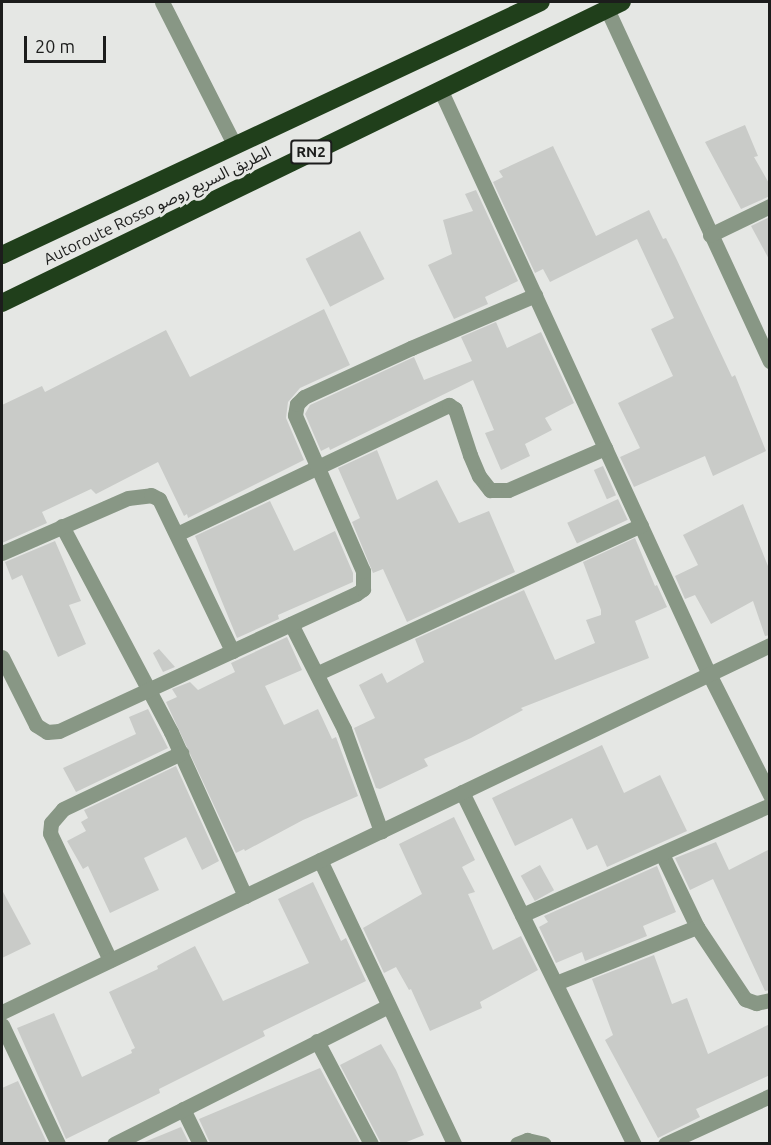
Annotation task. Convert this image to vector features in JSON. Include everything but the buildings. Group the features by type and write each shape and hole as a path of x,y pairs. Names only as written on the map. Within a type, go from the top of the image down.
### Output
{"highway":[{"name":"Autoroute Rosso الطريق السريع روصو","path":"2,255 541,2"},
{"name":"Autoroute Rosso الطريق السريع روصو","path":"2,303 614,5"}],"street":[{"path":"162,2 235,146"},
{"path":"614,5 710,235 770,361"},
{"path":"440,89 709,674 770,795"},
{"path":"710,235 770,206"},
{"path":"2,657 36,725 47,732 59,731 356,594 363,589 364,578 359,560 295,415 297,404 304,397 535,295"},
{"path":"177,534 449,405 455,408 470,455 479,476 490,490 508,490 605,447"},
{"path":"2,553 62,526 144,494 159,499 232,651"},
{"path":"318,674 641,525"},
{"path":"62,526 181,753 245,896"},
{"path":"291,624 344,729 381,831"},
{"path":"2,1012 770,645"},
{"path":"110,960 50,833 51,823 63,809 181,753"},
{"path":"462,792 634,1143"},
{"path":"522,915 770,805"},
{"path":"662,854 697,927 745,999 756,1003 770,1000"},
{"path":"320,860 454,1143"},
{"path":"556,983 697,927"},
{"path":"114,1143 388,1006"},
{"path":"2,1025 58,1143"},
{"path":"317,1041 371,1143"},
{"path":"665,1143 770,1096"},
{"path":"183,1109 200,1143"},
{"path":"517,1143 527,1140 544,1143"}]}
